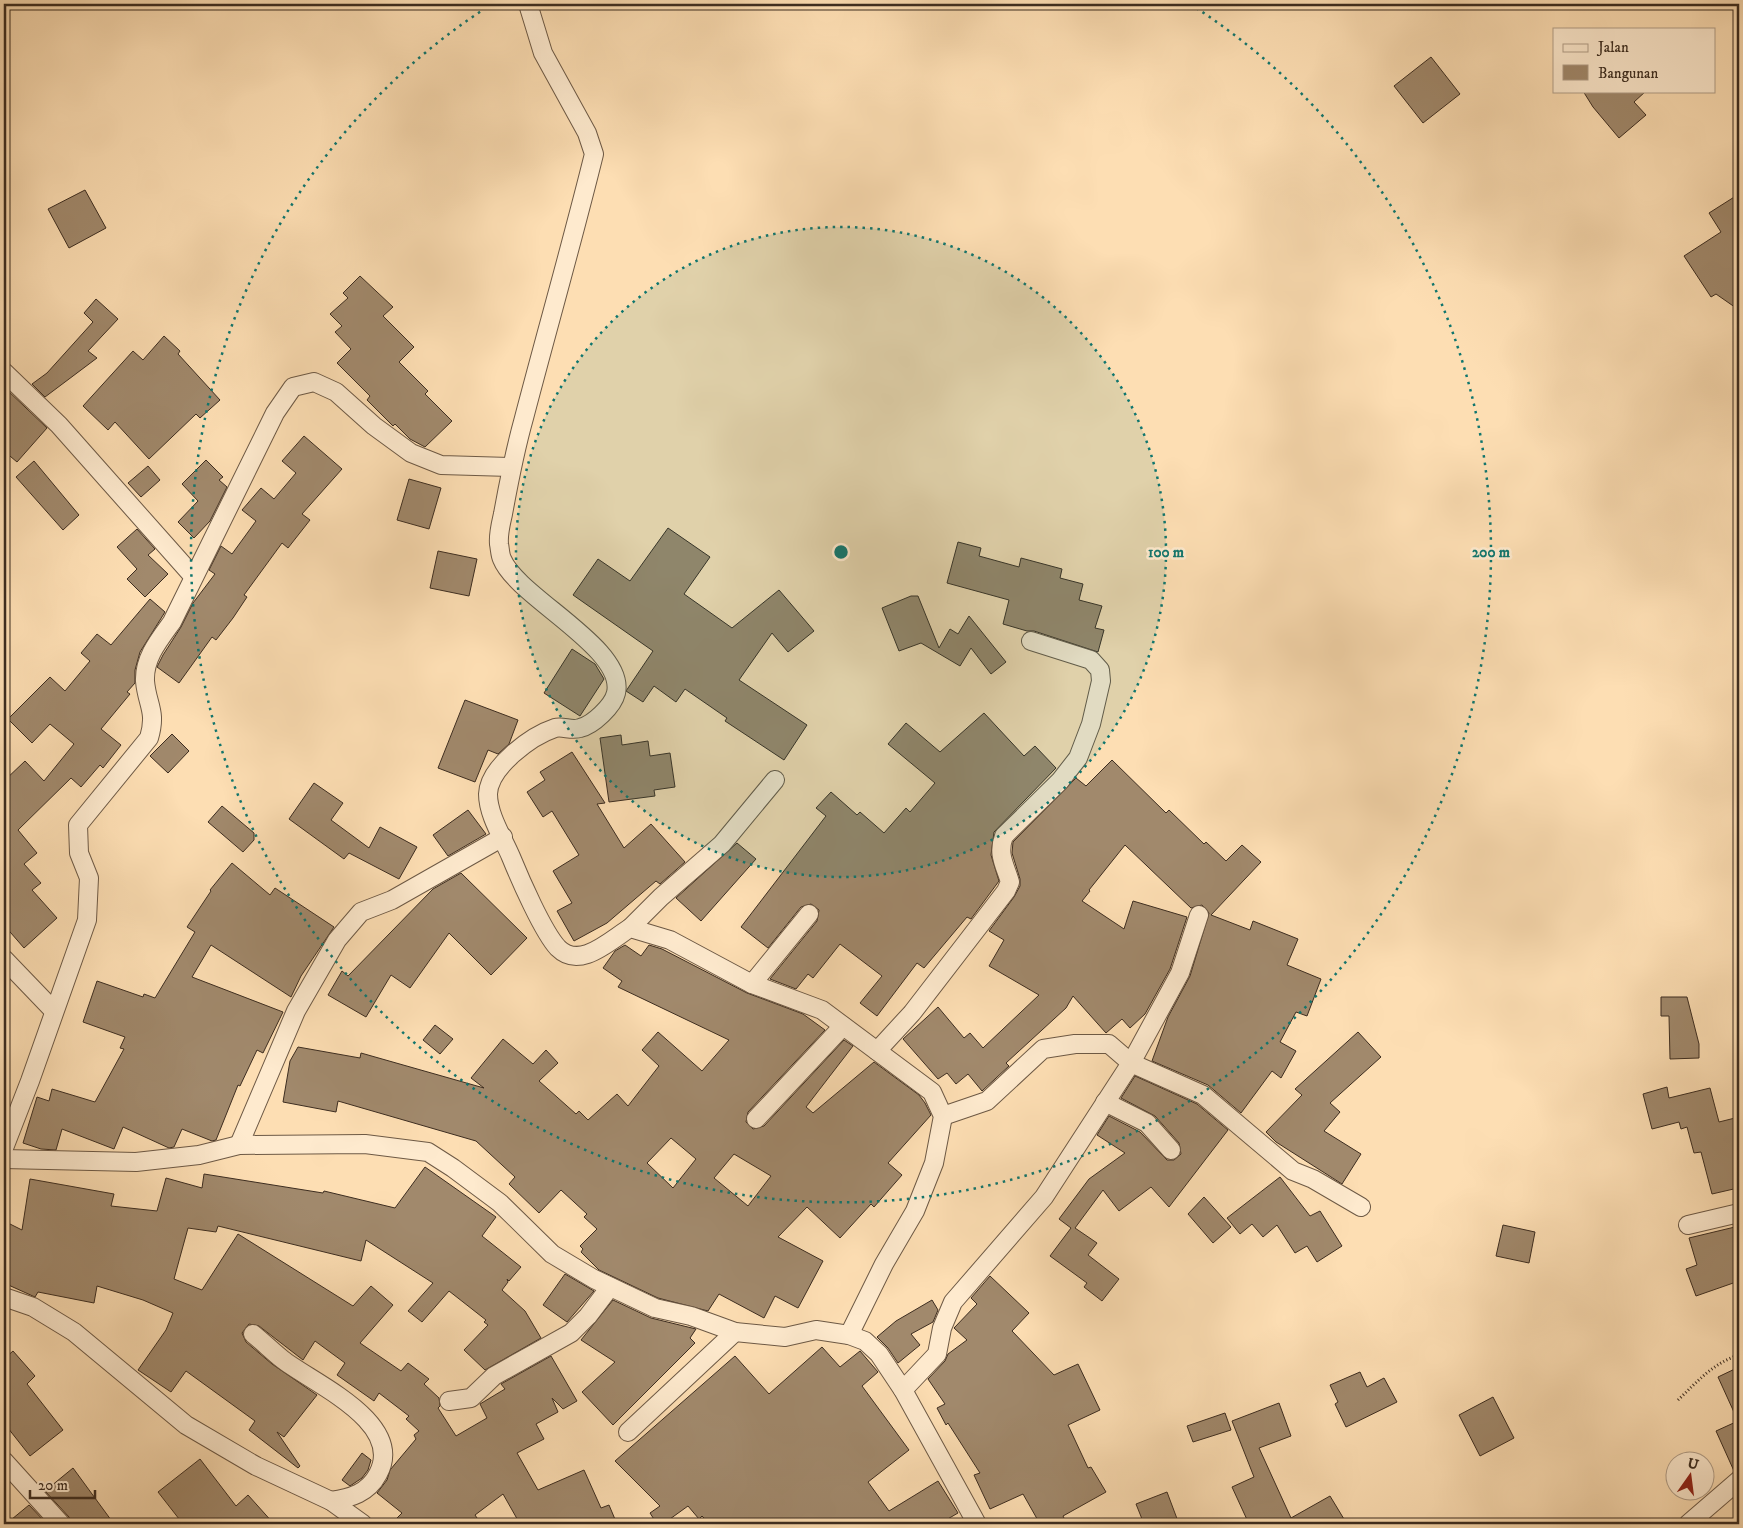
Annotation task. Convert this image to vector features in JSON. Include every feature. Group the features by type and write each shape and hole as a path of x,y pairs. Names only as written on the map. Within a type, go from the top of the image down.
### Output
{"street":[{"path":"528,4 543,54 587,133 594,154 511,467 498,540 502,559 518,581 561,616 609,665 616,679 616,694 605,710 593,721 580,728 558,727 539,735 503,764 492,779 488,794 491,812 533,904 557,947 568,955 583,957 630,928 661,897 722,844 775,780"},
{"path":"4,372 59,425 193,576"},
{"path":"4,1148 30,1081 86,920 89,878 80,853 78,825 149,738 154,722 146,681 147,662 172,622 193,576 275,414 293,387 314,382 336,392 374,426 411,453 442,465 511,467"},
{"path":"877,1051 912,1013 1006,891 1010,882 1002,861 1000,846 1004,836 1066,773 1078,758 1091,724 1101,681 1100,670 1091,660 1031,641"},
{"path":"238,1145 296,1011 337,940 361,912 392,900 503,837"},
{"path":"752,984 810,914"},
{"path":"903,1390 937,1354 942,1328 953,1302 1044,1197 1131,1063 1180,973 1199,915"},
{"path":"630,928 670,940 752,984 822,1010 932,1092 943,1116 934,1163 915,1211 884,1264 849,1335"},
{"path":"4,959 54,1011"},
{"path":"756,1119 843,1026"},
{"path":"943,1116 987,1101 1043,1049 1074,1044 1109,1044 1131,1063 1203,1095 1293,1172 1313,1180 1361,1207"},
{"path":"1105,1102 1147,1122 1172,1150"},
{"path":"4,1160 136,1162 199,1154 238,1145 365,1144 428,1152 454,1168 500,1203 552,1254 655,1308 691,1316 735,1332 785,1336 816,1330 849,1335 866,1341 879,1354 903,1390 977,1524"},
{"path":"1688,1225 1739,1213"},
{"path":"448,1401 470,1398 494,1376 571,1333 588,1316 610,1286"},
{"path":"4,1297 33,1307 74,1332 186,1424 256,1466 331,1501 363,1524"},
{"path":"628,1432 735,1332"},
{"path":"253,1334 282,1359 354,1408 370,1423 380,1439 384,1457 379,1473 369,1488 351,1498 331,1501"},
{"path":"4,1460 61,1524"},
{"path":"1688,1524 1739,1480"}],"path":[{"path":"1678,1400 1712,1368 1724,1360 1739,1355"}],"building":[{"path":"1431,57 1460,94 1423,123 1394,86"},
{"path":"1584,92 1645,92 1634,102 1646,115 1619,138 1593,107"},
{"path":"85,190 106,228 69,248 48,209"},
{"path":"1739,194 1739,310 1716,294 1711,297 1684,256 1721,232 1709,213"},
{"path":"360,276 393,307 383,316 414,347 399,362 428,391 425,394 452,421 425,447 410,439 395,424 393,426 367,400 370,396 337,363 351,349 335,332 342,326 330,314 348,298 343,293"},
{"path":"96,299 118,319 88,351 97,358 45,397 32,384 47,373 93,322 84,313"},
{"path":"164,336 180,351 178,354 220,400 200,418 196,414 149,459 115,422 108,430 83,406 133,351 143,360"},
{"path":"4,387 47,428 17,462 4,451"},
{"path":"304,436 342,469 302,514 310,520 288,548 282,543 244,595 247,597 233,618 216,640 212,637 179,683 157,667 163,655 181,627 193,603 215,574 209,570 221,546 232,554 256,521 242,510 261,488 274,499 296,473 282,461"},
{"path":"206,460 223,477 219,480 227,487 210,521 194,538 178,522 198,501 182,484"},
{"path":"34,461 79,515 63,530 16,477"},
{"path":"148,466 160,480 141,497 128,483"},
{"path":"409,479 441,488 429,529 397,520"},
{"path":"668,528 710,557 684,594 732,628 779,590 814,631 788,652 772,633 739,680 807,725 784,760 725,721 727,718 685,689 676,702 654,686 643,702 626,691 653,651 573,595 598,559 630,581"},
{"path":"137,529 155,549 148,555 168,574 145,597 127,579 137,569 117,547"},
{"path":"958,542 981,548 979,556 1019,567 1021,558 1062,569 1060,578 1083,584 1079,600 1102,606 1095,628 1104,630 1098,652 1034,631 1027,631 1003,624 1009,600 947,583"},
{"path":"438,551 477,559 469,596 430,588"},
{"path":"911,596 918,596 939,648 950,629 958,634 969,616 1006,662 991,674 971,648 960,666 921,643 899,651 882,608"},
{"path":"150,599 165,612 140,652 135,670 135,683 127,692 130,694 101,729 121,745 103,768 100,765 81,787 71,778 18,830 37,853 24,864 41,883 32,890 57,918 24,948 4,925 4,781 25,761 44,781 74,744 50,724 32,743 8,719 50,677 65,691 90,661 81,653 97,634 111,645"},
{"path":"572,649 595,664 604,679 580,716 544,693"},
{"path":"465,700 518,720 509,744 498,754 488,750 475,782 438,768"},
{"path":"984,713 1024,756 1035,746 1056,768 994,832 991,855 999,881 971,919 967,917 924,968 917,963 877,1016 860,1003 882,976 840,944 813,978 808,974 796,989 770,979 817,921 819,910 811,904 801,907 768,948 741,927 826,816 816,808 831,792 857,815 860,812 884,833 906,808 910,812 935,783 888,744 906,723 940,752"},
{"path":"172,734 189,751 168,773 150,756"},
{"path":"621,735 622,745 648,741 650,756 670,753 675,787 654,790 655,796 609,802 600,738"},
{"path":"572,752 605,803 597,804 624,848 651,824 685,862 660,884 656,881 607,923 574,941 557,911 572,903 553,871 579,855 552,811 543,817 527,792 545,780 540,772"},
{"path":"1112,760 1166,813 1169,810 1204,844 1206,842 1226,861 1242,845 1261,862 1211,915 1250,930 1253,921 1298,939 1287,965 1321,979 1307,1016 1296,1012 1280,1042 1296,1051 1281,1078 1272,1071 1241,1113 1208,1085 1152,1061 1168,1017 1190,976 1209,913 1202,905 1191,908 1125,845 1082,901 1124,929 1133,901 1187,917 1170,969 1145,1014 1130,1028 1122,1019 1106,1033 1073,996 1066,1008 1006,1063 1009,1066 982,1091 968,1074 956,1084 947,1073 938,1079 903,1039 938,1007 964,1038 970,1033 983,1048 1039,995 989,966 1004,940 989,931 1020,886 1020,879 1012,853 1013,842 1076,778 1086,786"},
{"path":"314,783 343,803 331,820 369,848 380,827 417,847 399,879 349,853 344,859 289,819"},
{"path":"222,806 254,833 254,840 243,852 208,822"},
{"path":"468,810 486,834 448,856 433,835"},
{"path":"737,843 756,859 701,921 676,898"},
{"path":"232,863 270,895 275,888 334,927 301,976 291,997 211,945 192,977 283,1012 263,1053 257,1050 240,1086 238,1085 216,1140 212,1141 182,1129 174,1147 169,1148 123,1127 114,1149 62,1129 56,1150 41,1149 23,1143 37,1097 49,1101 52,1089 95,1102 124,1049 120,1048 125,1037 83,1022 97,981 143,997 144,994 155,998 195,932 187,927 210,890"},
{"path":"461,873 527,938 491,975 449,933 410,988 391,975 366,1017 328,995 342,971 348,976 433,889"},
{"path":"625,945 641,956 649,945 662,949 747,993 803,1014 825,1030 748,1112 746,1122 753,1129 764,1126 844,1040 853,1046 806,1107 813,1113 874,1062 919,1095 925,1103 931,1115 888,1163 902,1175 874,1207 871,1204 840,1238 807,1207 778,1237 823,1261 798,1308 775,1296 764,1318 719,1294 708,1311 658,1298 599,1270 581,1252 583,1249 580,1246 597,1229 584,1217 587,1214 561,1190 539,1213 509,1184 515,1177 476,1141 338,1101 336,1112 283,1102 290,1061 298,1047 360,1058 361,1053 484,1088 471,1078 503,1039 533,1064 546,1050 558,1063 539,1081 576,1114 579,1111 588,1120 617,1094 628,1106 659,1066 642,1050 658,1032 702,1071 729,1040 618,987 622,981 603,968 615,951","holes":["671,1138 696,1159 673,1188 647,1163","734,1154 771,1176 748,1206 714,1178"]},
{"path":"1661,997 1687,997 1699,1044 1699,1058 1670,1059 1669,1016 1661,1016"},
{"path":"435,1025 453,1039 440,1054 423,1040"},
{"path":"1358,1032 1381,1057 1330,1103 1340,1112 1324,1131 1361,1154 1342,1184 1276,1142 1266,1132 1302,1095 1295,1089"},
{"path":"1135,1076 1197,1104 1228,1130 1169,1207 1151,1187 1119,1211 1103,1190 1075,1228 1097,1243 1088,1255 1119,1279 1102,1301 1084,1287 1087,1283 1050,1256 1071,1228 1059,1219 1089,1179 1125,1153 1097,1135 1109,1116 1140,1132 1167,1160 1174,1160 1181,1154 1179,1143 1155,1116 1121,1098"},
{"path":"1667,1087 1669,1098 1710,1088 1719,1122 1739,1117 1739,1171 1734,1172 1738,1188 1712,1194 1701,1152 1694,1153 1687,1127 1681,1129 1679,1122 1652,1129 1643,1094"},
{"path":"425,1167 496,1217 482,1236 521,1267 509,1281 507,1279 508,1282 502,1290 525,1311 541,1338 485,1370 464,1350 488,1325 484,1322 486,1320 449,1291 422,1322 408,1311 433,1283 366,1240 361,1261 218,1226 216,1232 188,1228 174,1279 202,1290 238,1234 353,1306 371,1286 393,1305 360,1343 401,1371 408,1363 429,1379 424,1384 439,1398 440,1406 438,1408 456,1436 487,1418 480,1404 505,1389 501,1384 551,1356 577,1401 563,1409 552,1398 558,1412 536,1424 544,1439 517,1453 538,1490 584,1470 601,1508 609,1505 617,1524 520,1524 503,1494 475,1515 481,1524 391,1524 402,1513 377,1493 387,1480 390,1470 416,1439 414,1435 419,1431 406,1419 409,1416 379,1393 374,1401 337,1375 345,1363 315,1341 303,1360 259,1326 249,1324 242,1333 246,1342 272,1364 317,1395 284,1437 277,1432 300,1466 298,1468 249,1430 255,1421 186,1371 171,1392 138,1370 166,1330 173,1313 143,1300 97,1286 94,1303 38,1292 35,1297 4,1283 4,1221 22,1230 30,1179 114,1194 111,1206 157,1211 166,1178 202,1188 204,1174 323,1193 324,1191 395,1208"},
{"path":"1280,1177 1310,1216 1320,1211 1342,1246 1317,1262 1307,1246 1295,1253 1277,1225 1263,1237 1252,1224 1240,1234 1227,1218"},
{"path":"1204,1197 1231,1227 1213,1243 1188,1214"},
{"path":"1503,1225 1535,1232 1529,1263 1496,1256"},
{"path":"1739,1226 1739,1281 1696,1296 1686,1269 1697,1265 1689,1238"},
{"path":"565,1274 594,1291 567,1322 543,1305"},
{"path":"990,1276 1029,1313 1012,1331 1054,1375 1078,1364 1100,1410 1068,1425 1088,1468 1091,1467 1106,1492 1063,1516 1067,1524 1040,1524 1023,1494 990,1509 974,1475 980,1473 948,1423 946,1425 937,1408 945,1404 928,1379 945,1361 948,1354 967,1340 954,1328 977,1304 971,1298"},
{"path":"613,1300 651,1318 696,1329 690,1338 695,1343 613,1425 582,1392 615,1362 581,1340"},
{"path":"932,1300 938,1310 933,1322 911,1334 920,1345 898,1363 888,1348 877,1337 896,1321"},
{"path":"822,1347 840,1367 860,1351 878,1372 862,1386 909,1450 868,1482 889,1511 938,1481 958,1513 939,1524 710,1524 702,1516 699,1519 688,1506 663,1524 657,1524 650,1513 660,1506 615,1461 735,1356 769,1394"},
{"path":"13,1351 35,1376 27,1384 63,1430 30,1456 4,1423 4,1359"},
{"path":"1739,1367 1739,1470 1734,1471 1716,1431 1738,1421 1718,1377"},
{"path":"1360,1372 1367,1387 1384,1378 1397,1402 1346,1427 1335,1404 1338,1402 1330,1385"},
{"path":"1493,1397 1514,1438 1480,1456 1459,1415"},
{"path":"1279,1403 1291,1436 1259,1448 1291,1518 1330,1496 1347,1524 1249,1524 1232,1487 1254,1477 1232,1421"},
{"path":"1225,1413 1231,1430 1193,1442 1187,1426"},
{"path":"362,1453 371,1460 368,1470 362,1478 350,1486 342,1480"},
{"path":"200,1459 236,1506 248,1495 274,1524 183,1524 158,1492"},
{"path":"73,1468 114,1524 71,1524 69,1517 45,1491"},
{"path":"1167,1492 1179,1524 1144,1524 1136,1504"},
{"path":"29,1505 47,1524 6,1524"}]}
